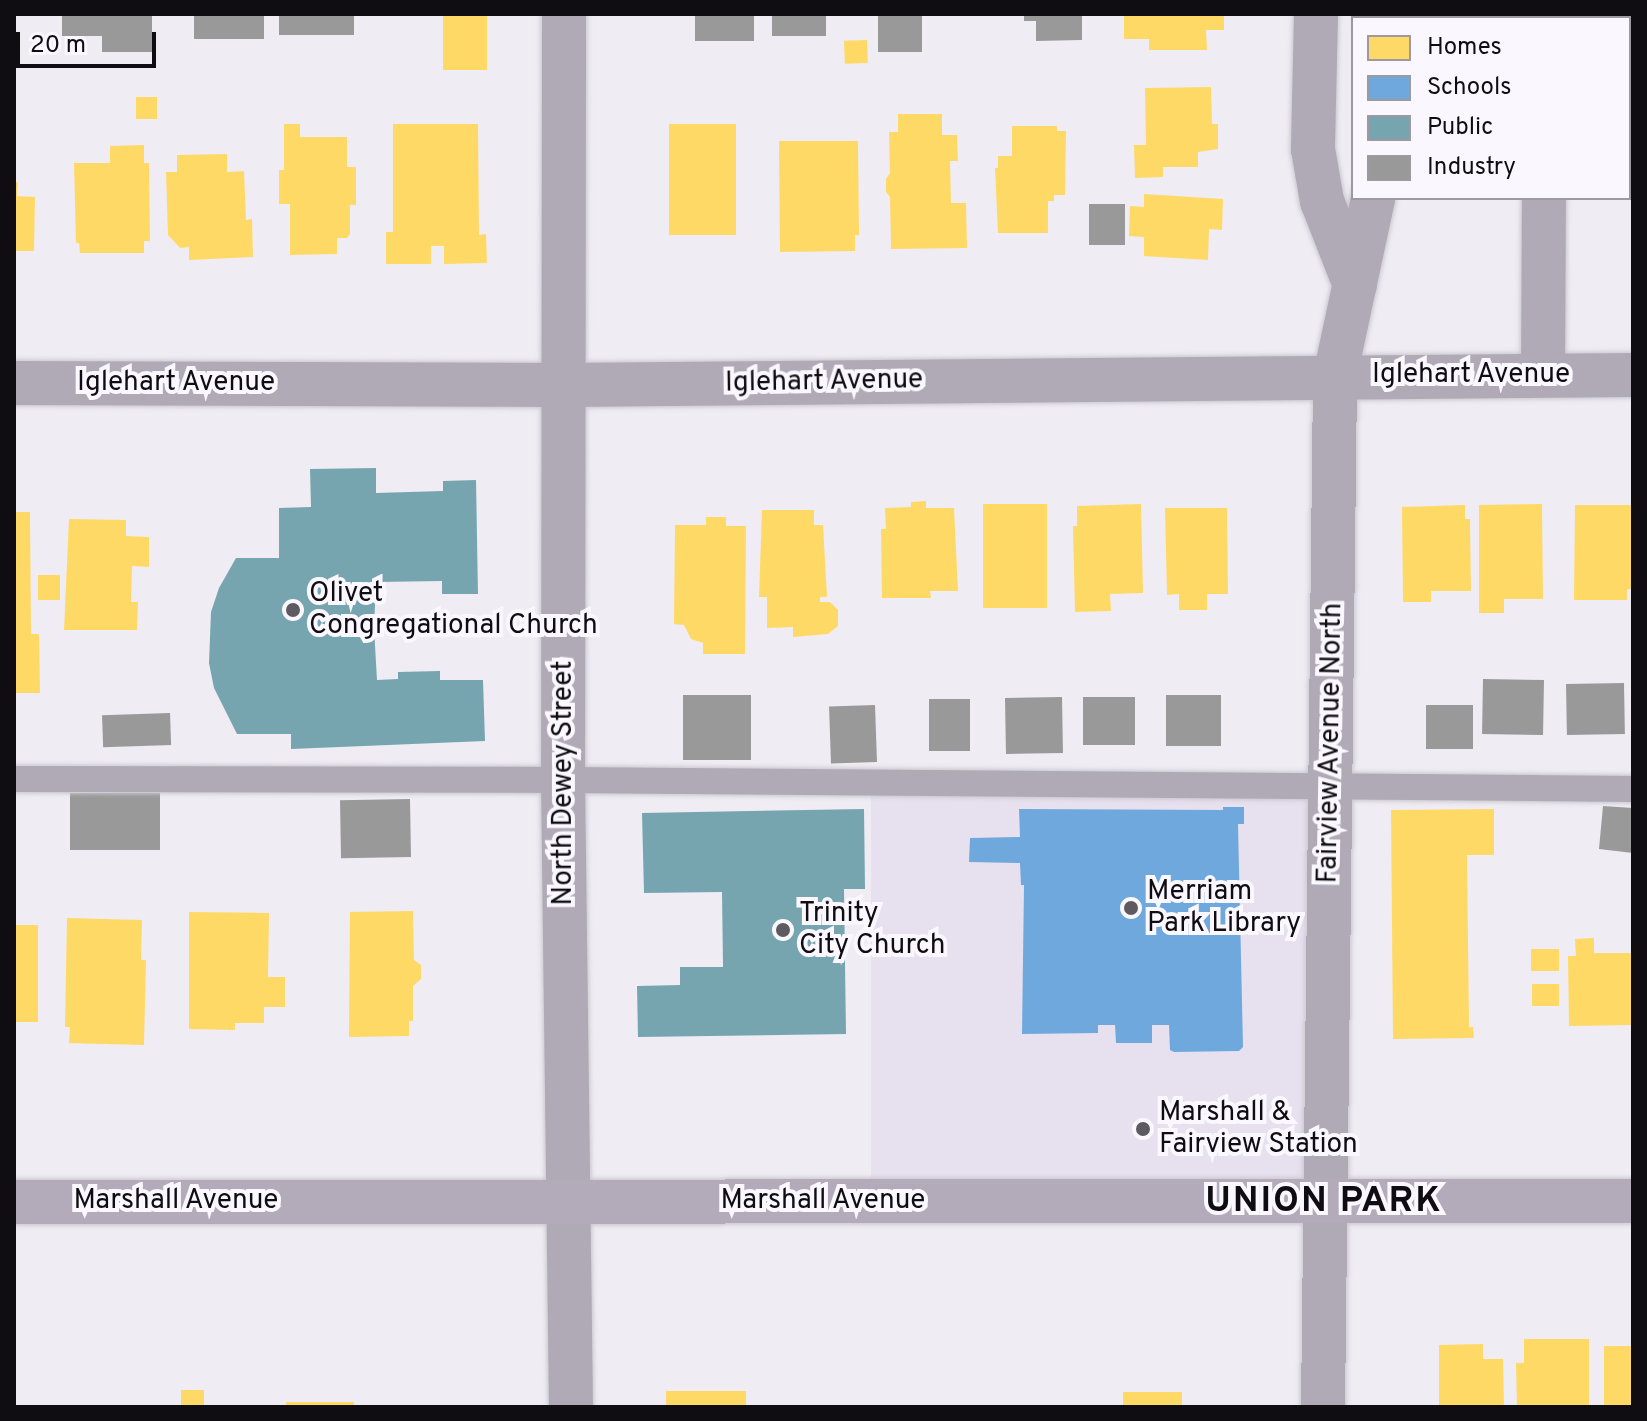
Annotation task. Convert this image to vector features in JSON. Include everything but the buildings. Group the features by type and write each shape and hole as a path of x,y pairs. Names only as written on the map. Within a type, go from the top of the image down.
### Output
{"main road":[{"name":"Marshall Avenue","path":"14,1202 570,1199 1325,1203 1633,1201"}],"street":[{"name":"North Dewey Street","path":"564,14 563,780 571,1407"},
{"path":"1316,14 1313,149 1322,201 1355,285"},
{"name":"Fairview Avenue North","path":"1323,1407 1335,376 1373,200"},
{"path":"1543,375 1544,200"},
{"name":"Iglehart Avenue","path":"14,383 564,385 1633,375"}],"lane":[{"path":"14,779 1633,789"}],"shaded area":[{"path":"871,784 1323,784 1323,1217 871,1217"}],"place":[{"name":"Olivet Congregational Church","path":"293,610"},
{"name":"Merriam Park Library","path":"1131,908"},
{"name":"Trinity City Church","path":"783,930"},
{"name":"Marshall & Fairview Station","path":"1143,1129"}],"district":[{"name":"UNION PARK","path":"1324,1203"}]}
